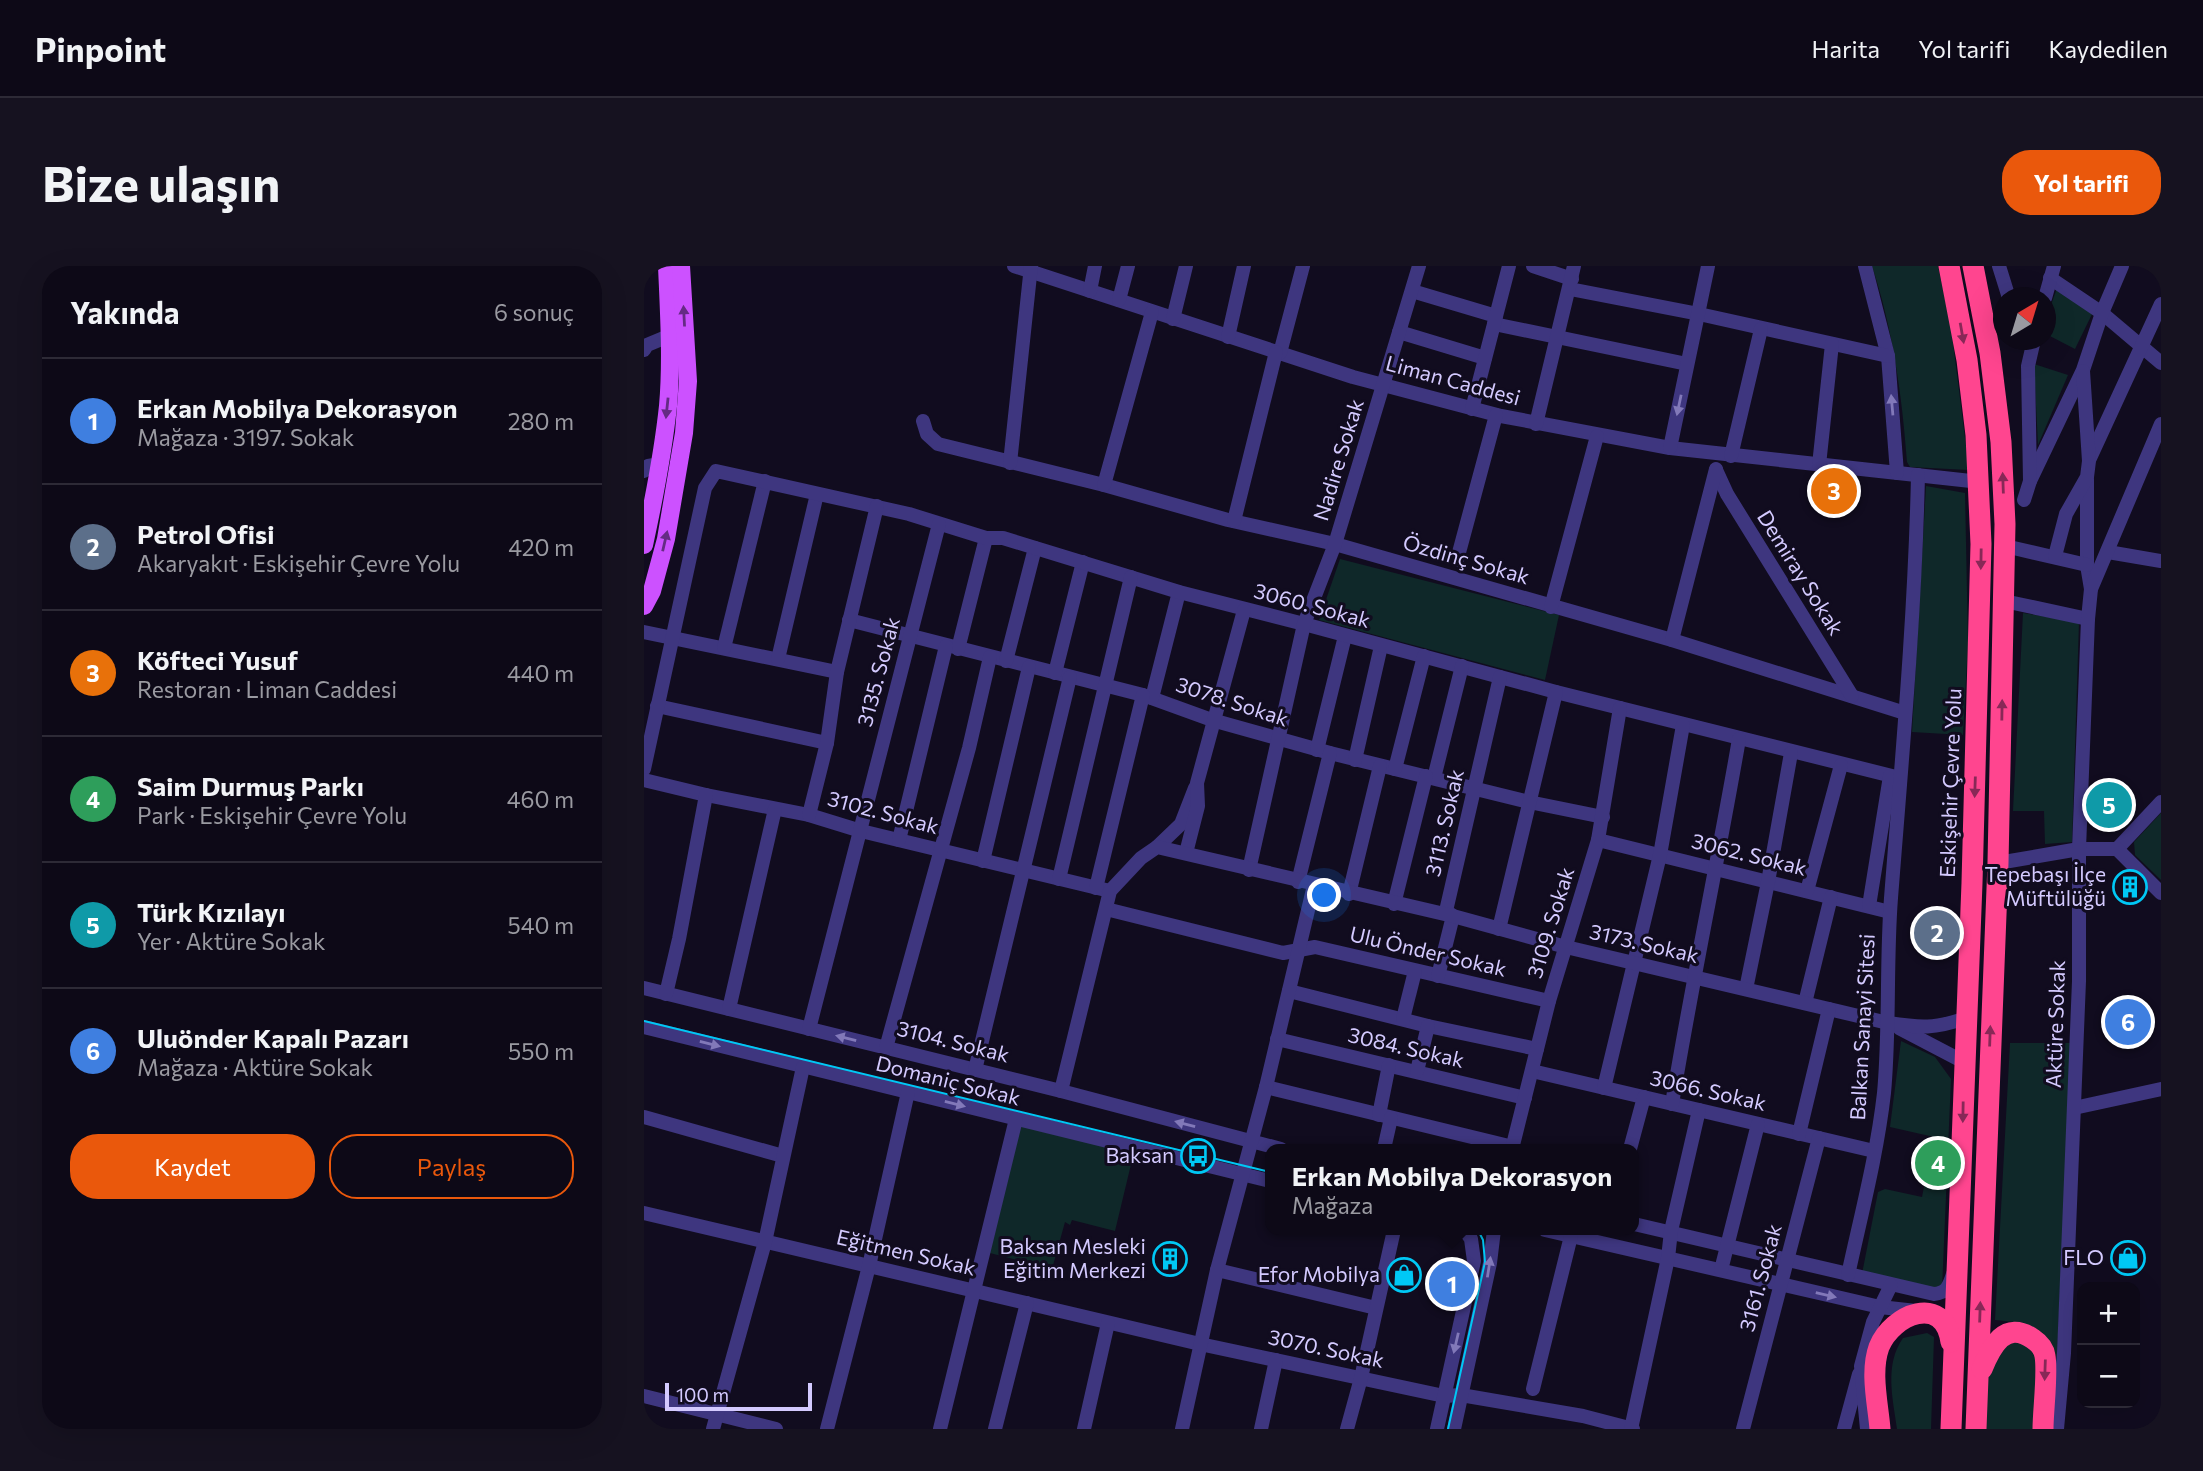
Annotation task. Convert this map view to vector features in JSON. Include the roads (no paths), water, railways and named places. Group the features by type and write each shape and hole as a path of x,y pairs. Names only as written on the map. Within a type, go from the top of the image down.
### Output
{"highway":[{"name":"Eskişehir Çevre Yolu","path":"1949,266 1967,360 1980,482 1981,544 1977,730 1951,1429"},
{"path":"1973,266 1990,353 2001,442 2004,546 1998,863 1976,1429"},
{"path":"1880,1429 1875,1369 1879,1347 1888,1333 1919,1312 1937,1316 1949,1328 1953,1351"},
{"path":"1892,1429 1886,1374 1892,1347 1901,1336 1917,1326 1932,1326 1940,1331 1953,1351"},
{"path":"1978,1378 1995,1343 2003,1336 2015,1332 2040,1343 2045,1356 2043,1429"}],"main road":[{"path":"644,545 649,466 668,405 671,335 667,266"},
{"path":"644,606 652,591 666,539 684,433 688,381 681,266"}],"street":[{"name":"Liman Caddesi","path":"1014,266 1031,269 1278,353 1384,385 1536,424 1670,448 1980,482"},
{"path":"1090,291 1095,266"},
{"path":"1119,300 1128,266"},
{"path":"1173,319 1186,266"},
{"path":"1228,337 1244,266"},
{"path":"1234,521 1303,266"},
{"name":"Nadire Sokak","path":"1249,870 1304,624 1335,544 1419,266"},
{"path":"1472,409 1509,266"},
{"path":"1532,266 1699,314 1888,356"},
{"path":"1670,448 1708,266"},
{"path":"1865,266 1888,356 1897,473"},
{"path":"2024,500 2030,481 2083,370 2102,313 2122,266"},
{"path":"2004,268 2007,287"},
{"path":"1010,463 1031,269"},
{"path":"2052,272 2161,363"},
{"path":"1536,424 1572,278"},
{"path":"1412,291 1556,338 1687,364"},
{"path":"2089,461 2161,304"},
{"path":"1104,485 1152,312"},
{"path":"1672,640 1716,470 1726,455 1761,329"},
{"path":"1399,332 1485,358"},
{"path":"644,349 647,345 671,335"},
{"path":"1819,465 1832,344"},
{"path":"2030,481 2028,366 2032,350"},
{"path":"2083,370 2089,461 2087,565 2091,589"},
{"path":"1457,560 1496,415"},
{"name":"Özdinç Sokak","path":"923,421 927,434 938,444 1104,485 1234,521 1335,544 1672,640 1905,713"},
{"path":"2091,589 2161,424"},
{"path":"1551,607 1597,436"},
{"name":"Demiray Sokak","path":"1716,470 1727,494 1852,696"},
{"name":"3060. Sokak","path":"673,638 705,488 716,471 877,506 986,538 1003,538 1244,610 1683,725 1895,777"},
{"path":"1869,906 1905,713 1918,475"},
{"path":"2055,556 2066,513 2087,477"},
{"path":"724,648 765,481"},
{"path":"778,659 817,494"},
{"path":"809,815 827,743 837,671 877,506"},
{"name":"3135. Sokak","path":"809,1029 939,524"},
{"path":"899,840 952,648 986,538"},
{"path":"2004,546 2087,565"},
{"path":"1006,661 1035,548"},
{"path":"2108,552 2161,561"},
{"path":"975,1070 1023,870 1083,562"},
{"path":"1059,879 1130,577"},
{"name":"Aktüre Sokak","path":"2057,1429 2064,1353 2074,1108 2079,981 2079,849 2091,589"},
{"path":"1061,1091 1105,909 1103,889 1148,697 1179,592"},
{"path":"2004,601 2088,619"},
{"path":"1103,889 1157,847 1181,824 1197,783 1244,610"},
{"name":"3078. Sokak","path":"849,621 1148,697 1212,720 1323,752 1604,817"},
{"path":"644,632 837,671"},
{"path":"1298,882 1345,636"},
{"path":"644,769 673,638"},
{"path":"1356,760 1381,646"},
{"path":"1349,894 1424,656"},
{"path":"886,1048 942,851 990,657"},
{"path":"1394,904 1462,666"},
{"path":"983,860 1029,667"},
{"name":"3113. Sokak","path":"1438,976 1453,916 1446,911 1500,677"},
{"path":"1499,929 1556,692"},
{"path":"657,706 827,743"},
{"name":"3109. Sokak","path":"1514,1144 1549,1001 1604,817 1620,708"},
{"path":"1604,1088 1660,855 1683,725"},
{"path":"1672,1104 1692,978 1717,869 1739,739"},
{"path":"1746,989 1791,752"},
{"path":"1807,891 1841,765"},
{"name":"Balkan Sanayi Sitesi","path":"1848,1275 1883,1095 1888,1023 1895,777"},
{"name":"3102. Sokak","path":"644,780 809,815 861,831 1103,889"},
{"path":"1186,853 1198,806 1197,783"},
{"path":"666,994 706,795"},
{"path":"2117,849 2161,802"},
{"path":"729,1009 775,808"},
{"name":"3062. Sokak","path":"1598,840 1890,912"},
{"name":"3173. Sokak","path":"1157,847 1349,894 1453,916 1692,978 1888,1023 1926,1028 1940,1027 1966,1018"},
{"path":"1998,863 2079,849 2117,849 2161,893"},
{"path":"1182,1429 1217,1270 1266,1087 1314,885"},
{"path":"1804,1003 1831,897"},
{"name":"Ulu Önder Sokak","path":"1105,909 1283,953 1315,947 1549,1001"},
{"path":"1404,1018 1415,971"},
{"name":"3104. Sokak","path":"644,988 1061,1091 1251,1142"},
{"path":"1289,991 1429,1026 1537,1049"},
{"path":"1799,1134 1829,1009"},
{"path":"1888,1023 1964,1062"},
{"path":"1417,1071 1429,1026"},
{"name":"Domaniç Sokak","path":"644,1027 1265,1180"},
{"name":"3084. Sokak","path":"1277,1039 1525,1098"},
{"path":"1384,1144 1389,1065"},
{"path":"713,1429 765,1242 803,1067"},
{"name":"3066. Sokak","path":"1532,1071 1874,1151"},
{"path":"1266,1087 1496,1144"},
{"path":"2074,1108 2161,1089"},
{"path":"827,1429 869,1266 908,1092"},
{"path":"1631,1144 1644,1097"},
{"path":"1460,1400 1583,1416 1632,1429 1668,1258 1671,1231 1699,1110"},
{"path":"644,1117 783,1157"},
{"path":"940,1429 1016,1119"},
{"path":"1721,1270 1758,1124"},
{"name":"3161. Sokak","path":"1743,1429 1819,1138"},
{"path":"1251,1142 1265,1145"},
{"name":"Eğitmen Sokak","path":"644,1213 1200,1344"},
{"path":"1639,1225 1891,1285 1941,1293 1948,1289 1956,1263"},
{"path":"1347,1429 1393,1235"},
{"path":"1437,1429 1474,1261 1469,1235"},
{"path":"1454,1429 1490,1263 1493,1235"},
{"path":"1567,1235 1880,1307 1919,1312"},
{"path":"1533,1389 1571,1236"},
{"path":"1217,1270 1376,1308"},
{"path":"1844,1429 1873,1322 1891,1285"},
{"path":"995,1429 1027,1303"},
{"path":"1084,1429 1108,1323"},
{"name":"3070. Sokak","path":"1200,1344 1460,1400"},
{"path":"1261,1429 1276,1360"},
{"path":"1861,1366 1867,1429"},
{"path":"644,1396 776,1429"},
{"path":"1460,1400 1600,1429"}],"tram line":[{"path":"644,1021 1265,1171"},
{"path":"1448,1429 1485,1262 1480,1235"}],"place":[{"name":"Köfteci Yusuf","path":"1834,491"},
{"name":"Türk Kızılayı","path":"2109,805"},
{"name":"Tepebaşı İlçe Müftülüğü","path":"2130,887"},
{"name":"Petrol Ofisi","path":"1937,933"},
{"name":"Uluönder Kapalı Pazarı","path":"2128,1022"},
{"name":"Baksan","path":"1198,1156"},
{"name":"Saim Durmuş Parkı","path":"1938,1163"},
{"name":"FLO","path":"2128,1258"},
{"name":"Baksan Mesleki Eğitim Merkezi","path":"1170,1259"},
{"name":"Efor Mobilya","path":"1404,1275"},
{"name":"Erkan Mobilya Dekorasyon","path":"1452,1284"}]}
